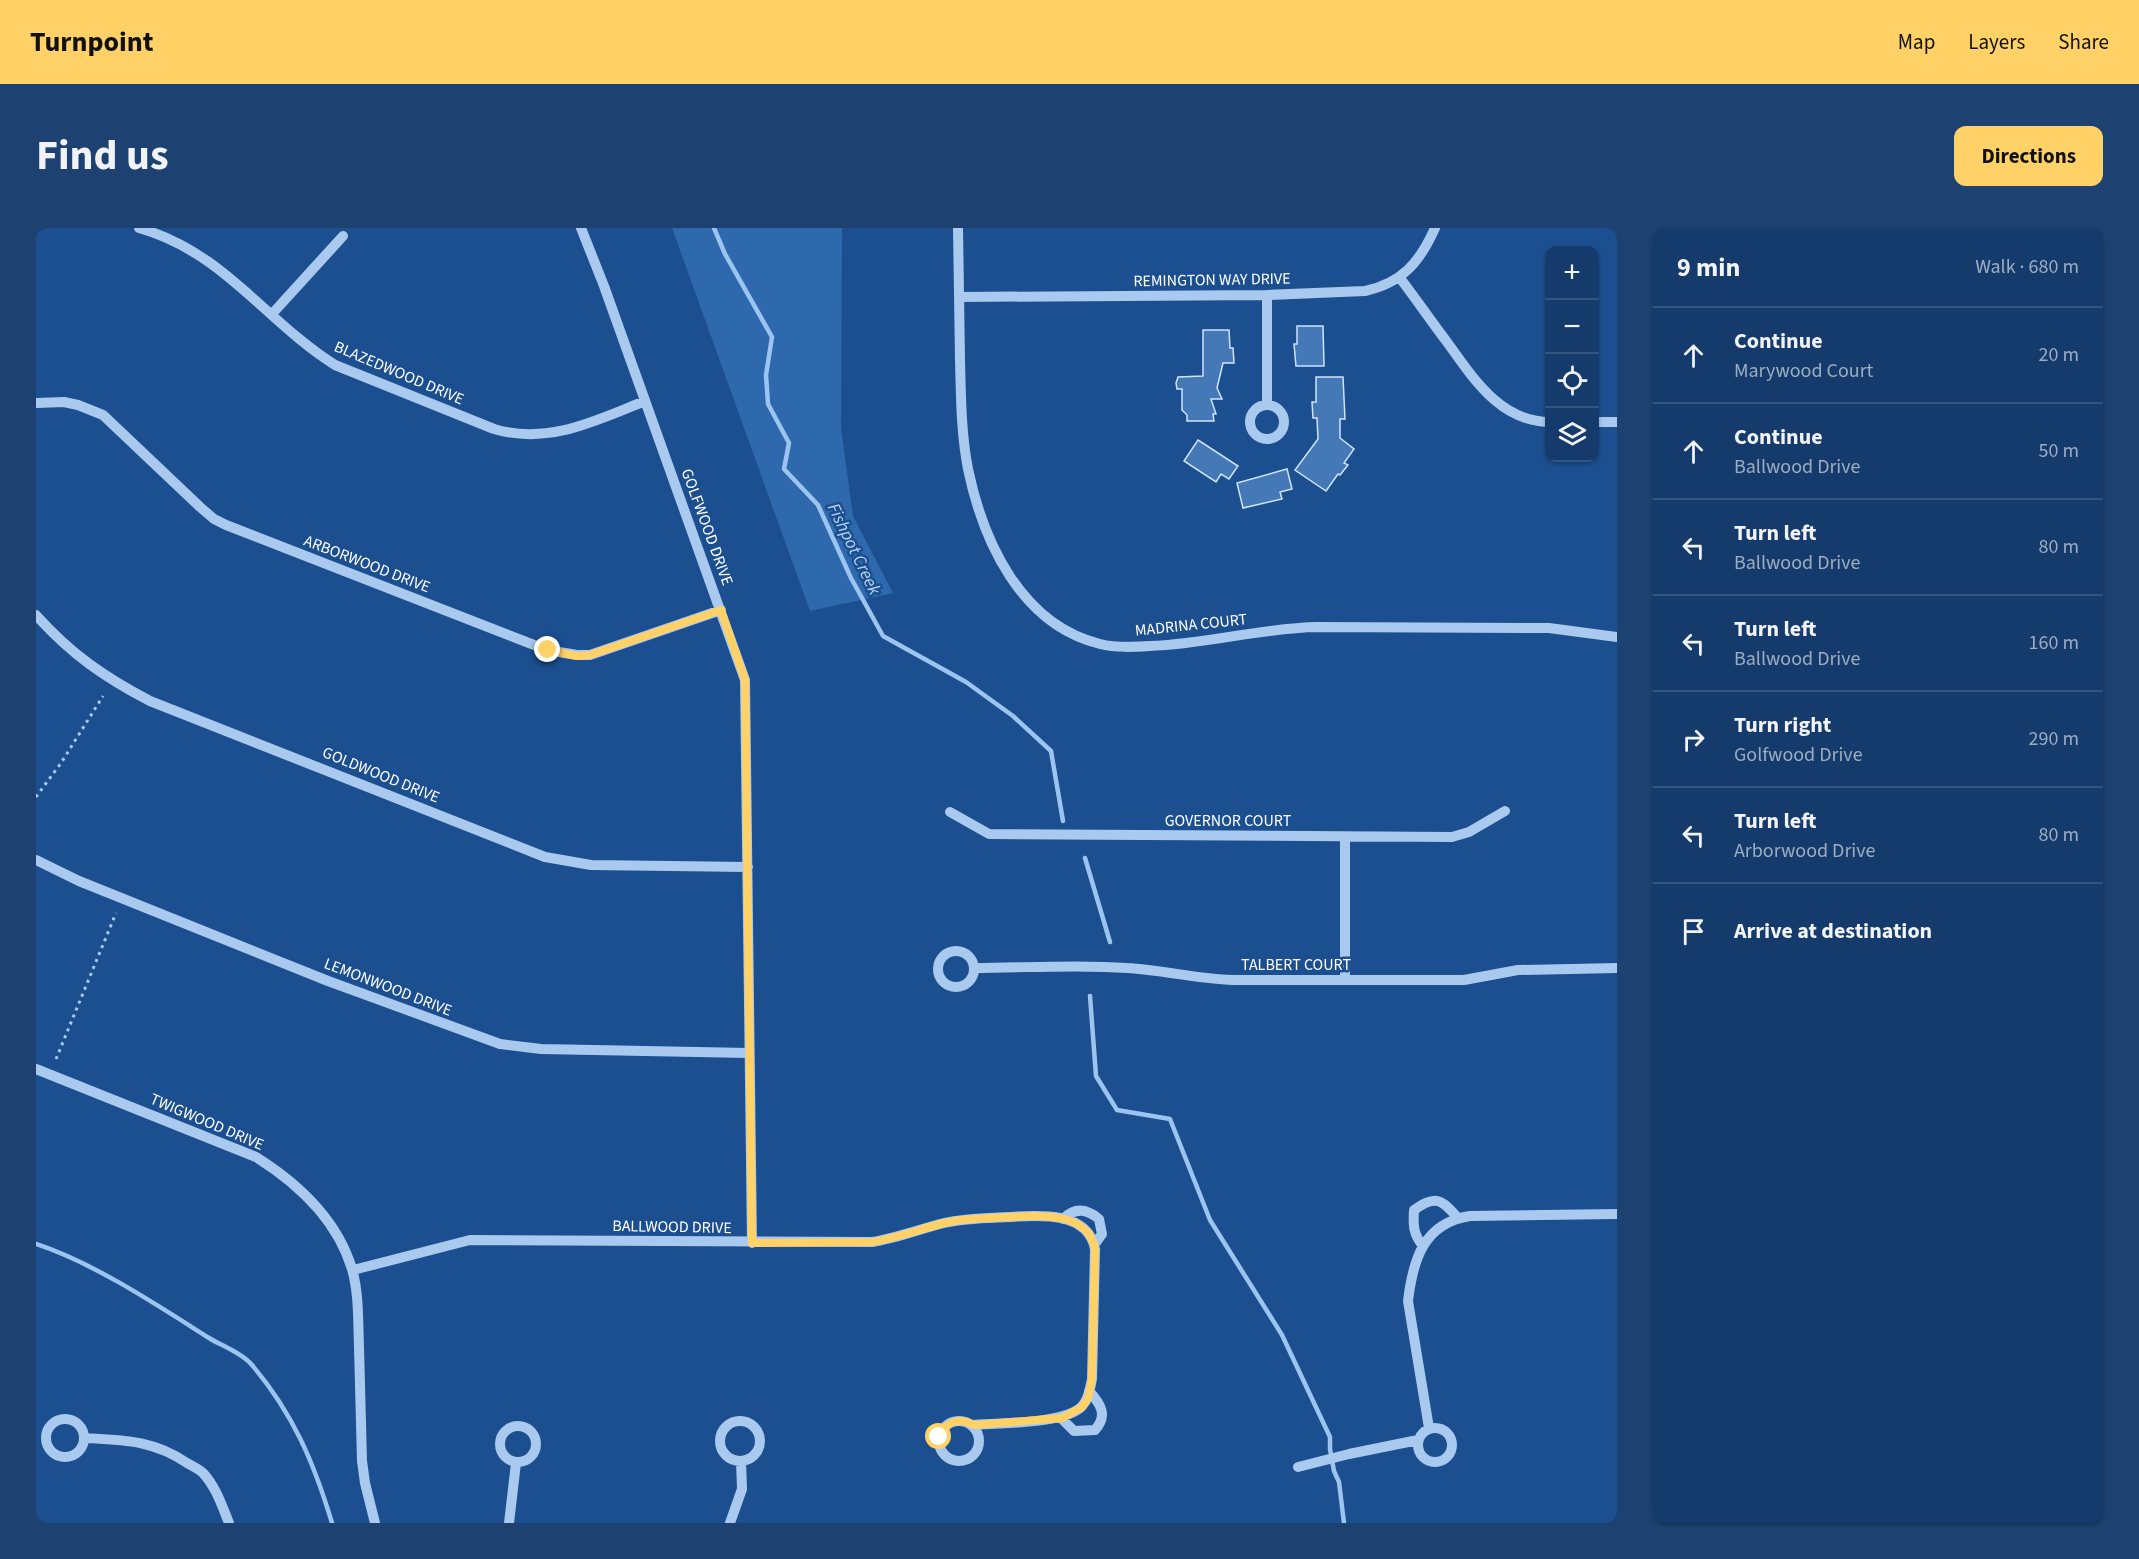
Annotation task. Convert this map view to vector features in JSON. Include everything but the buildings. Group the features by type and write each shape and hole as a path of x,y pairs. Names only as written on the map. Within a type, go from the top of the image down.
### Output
{"street":[{"name":"BLAZEDWOOD DRIVE","path":"139,228 171,239 218,267 313,350 345,370 478,423 512,434 532,436 570,430 645,401"},
{"name":"GOLFWOOD DRIVE","path":"581,228 604,286 745,680 752,1243"},
{"name":"MADRINA COURT","path":"958,228 961,410 965,449 974,494 983,522 1006,572 1036,610 1077,636 1100,644 1122,647 1168,645 1317,627 1549,628 1617,637"},
{"name":"REMINGTON WAY DRIVE","path":"959,297 1267,295 1365,291 1380,288 1400,278 1418,260 1435,228"},
{"path":"272,314 343,236"},
{"path":"1400,278 1484,391 1507,409 1527,420 1545,422"},
{"path":"1267,295 1267,405"},
{"name":"ARBORWOOD DRIVE","path":"36,403 64,402 104,414 200,507 214,519 226,525 548,650 577,656 590,655 721,610"},
{"path":"1599,422 1617,422"},
{"name":"GOLDWOOD DRIVE","path":"36,615 90,666 150,701 545,857 591,865 748,867"},
{"name":"GOVERNOR COURT","path":"950,812 989,834 1452,837 1469,832 1505,811"},
{"path":"1345,837 1345,980"},
{"name":"LEMONWOOD DRIVE","path":"36,860 79,881 339,985 500,1044 541,1049 749,1053"},
{"name":"TALBERT COURT","path":"975,968 1124,967 1157,970 1209,980 1464,980 1518,970 1617,968"},
{"name":"TWIGWOOD DRIVE","path":"36,1069 256,1157 281,1173 314,1202 332,1227 352,1270 358,1309 362,1461 375,1523"},
{"path":"1423,1246 1415,1236 1414,1210 1435,1200 1445,1203 1458,1218"},
{"name":"BALLWOOD DRIVE","path":"1063,1219 1069,1213 1081,1210 1088,1211 1099,1219 1102,1234 1094,1245"},
{"path":"1429,1428 1409,1311 1410,1283 1426,1238 1442,1225 1458,1218 1483,1215 1617,1214"},
{"name":"BALLWOOD DRIVE","path":"352,1270 470,1240 872,1242 891,1239 946,1223 983,1217 1028,1215 1063,1219 1076,1223 1088,1231 1093,1238 1092,1379 1089,1391"},
{"path":"974,1425 1062,1418 1082,1407 1088,1398 1089,1391"},
{"path":"1062,1418 1074,1431 1095,1431 1103,1413 1099,1402 1089,1391"},
{"path":"1429,1428 1441,1428 1450,1435 1452,1446 1448,1456 1438,1462 1427,1460 1419,1451 1418,1440 1420,1435 1429,1428"},
{"path":"84,1438 139,1442 174,1454 202,1472 213,1488 229,1523"},
{"path":"1298,1467 1418,1440"},
{"path":"730,1523 742,1489 741,1461"},
{"path":"509,1523 516,1463"}],"path":[{"path":"36,797 104,696"},
{"path":"56,1059 116,913"}],"shaded area":[{"path":"672,228 842,228 841,428 853,516 893,593 810,611"}],"waterway":[{"name":"Fishpot Creek","path":"714,228 725,254 772,337 766,375 768,404 789,443 784,469 818,505 851,578 883,636 966,682 1013,716 1051,751 1063,821"},
{"path":"1085,858 1110,942"},
{"path":"1090,996 1096,1076 1117,1110 1170,1119 1210,1220 1282,1335 1330,1437 1330,1449 1334,1471 1339,1482 1344,1523"},
{"path":"36,1244 103,1273 248,1361 291,1420 310,1459 332,1523"}],"route":[{"path":"548,650 577,656 590,655 721,610 737,652 745,680 752,1243 872,1242 891,1239 946,1223 983,1217 1028,1215 1044,1215 1074,1222 1088,1231 1093,1238 1095,1249 1092,1379 1088,1398 1082,1407 1070,1415 1053,1420 974,1425 959,1420 946,1425 939,1437"}]}
